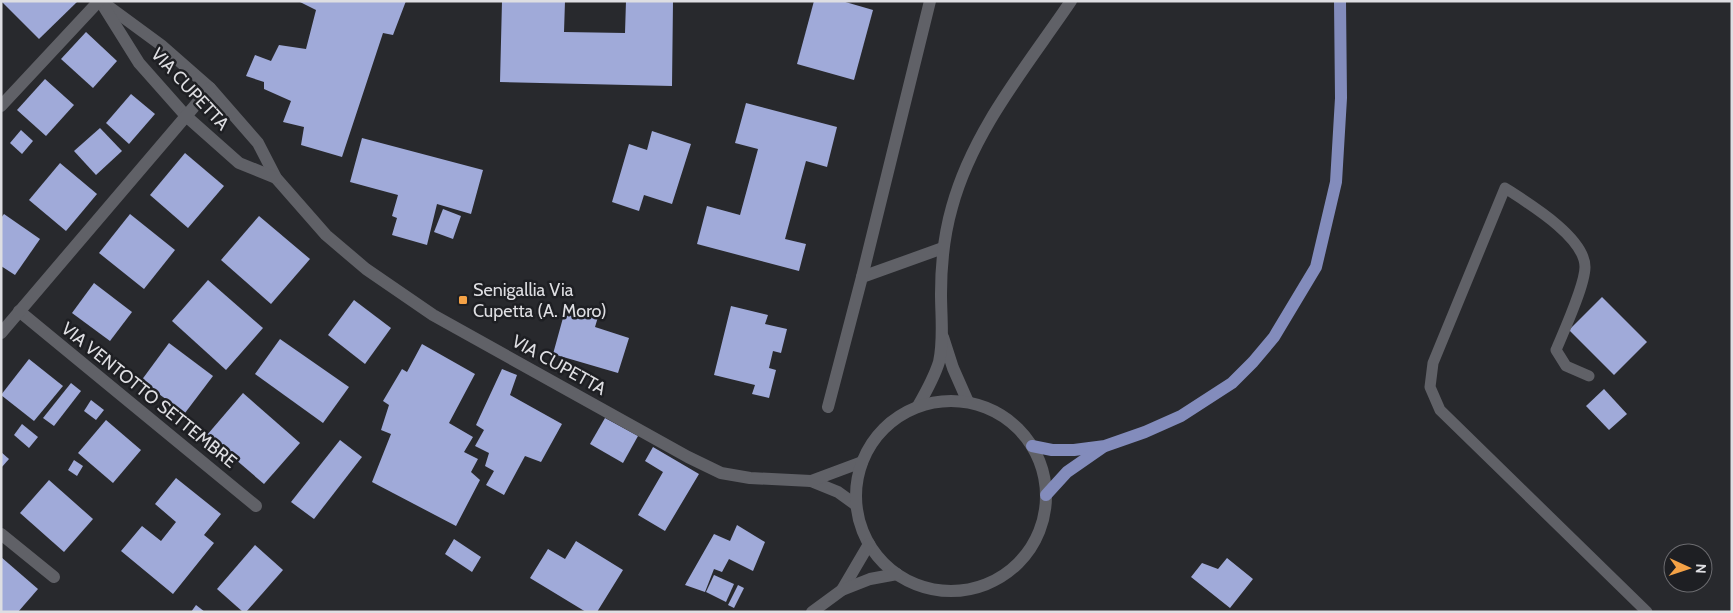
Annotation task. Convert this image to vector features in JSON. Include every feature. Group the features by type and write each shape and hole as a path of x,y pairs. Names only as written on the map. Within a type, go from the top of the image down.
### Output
{"main road":[{"path":"1032,446 1052,450 1074,450 1105,446 1145,432 1181,416 1232,383 1274,337 1316,267 1336,182 1341,98 1340,1"},
{"path":"1046,494 1067,472 1105,446"}],"street":[{"name":"VIA CUPETTA","path":"100,1 161,45 210,88 258,142 276,178 332,241 366,270 433,315 688,457 721,473 750,478 811,481 838,492 856,505"},
{"name":"VIA CUPETTA","path":"100,1 139,63 186,116 239,163 276,178"},
{"path":"1,106 100,1"},
{"path":"828,407 930,1"},
{"path":"918,406 931,384 939,361 942,334 941,292 944,248 952,207 965,168 991,119 1071,1"},
{"path":"1,333 210,88"},
{"path":"862,277 944,248"},
{"name":"VIA VENTOTTO SETTEMBRE","path":"19,311 256,506"},
{"path":"942,334 953,368 968,402"},
{"path":"951,400 968,402 993,410 1015,426 1032,446 1040,462 1044,478 1046,494 1043,520 1033,544 1016,565 995,580 971,589 945,591 920,586 897,574 876,555 860,525 856,505 858,476 862,462 871,444 884,428 900,415 918,406 934,402 951,400"},
{"name":"VIA CUPETTA","path":"811,481 862,462"},
{"path":"1,534 54,576"},
{"path":"842,590 869,544"},
{"path":"812,612 842,590 870,579 897,574"}],"lane":[{"path":"1589,376 1566,366 1556,350 1583,280 1584,257 1579,248 1554,221 1505,188 1433,363 1430,387 1440,410 1646,612"}],"building":[{"path":"1,1 78,1 39,39"},
{"path":"298,1 406,1 393,35 383,33 342,157 301,145 304,127 283,122 291,101 264,89 264,82 246,76 255,55 271,61 279,45 306,49 316,10"},
{"path":"502,1 565,1 564,32 625,33 626,1 673,1 672,86 500,82"},
{"path":"814,1 842,1 873,10 854,80 797,64"},
{"path":"86,32 117,61 93,88 61,59"},
{"path":"45,79 74,105 46,136 17,110"},
{"path":"131,94 155,114 129,144 106,123"},
{"path":"746,103 837,127 827,167 806,161 785,239 806,244 799,271 697,244 707,206 740,215 758,149 735,143"},
{"path":"100,128 122,151 96,175 74,151"},
{"path":"21,130 33,141 22,154 10,143"},
{"path":"652,131 691,144 672,204 644,195 639,211 612,202 629,144 647,150"},
{"path":"362,138 483,170 471,214 437,204 427,245 392,235 397,218 392,216 398,195 350,182"},
{"path":"185,153 224,186 188,228 150,195"},
{"path":"60,163 97,194 66,231 29,200"},
{"path":"443,209 461,216 453,239 434,232"},
{"path":"4,214 40,239 15,275 1,266 1,218"},
{"path":"130,214 175,250 144,289 99,253"},
{"path":"259,216 310,259 271,304 221,260"},
{"path":"208,280 263,328 226,370 172,321"},
{"path":"94,283 132,312 110,341 72,313"},
{"path":"1602,297 1647,342 1614,375 1569,330"},
{"path":"354,300 391,328 365,364 328,335"},
{"path":"731,306 768,315 765,324 787,329 781,353 773,351 769,368 776,370 769,398 752,394 755,385 714,375"},
{"path":"566,307 598,317 595,327 629,338 618,373 553,354"},
{"path":"280,339 349,387 323,423 255,374"},
{"path":"169,343 213,376 185,413 141,381"},
{"path":"422,344 475,374 449,423 473,437 464,452 478,459 471,472 480,480 456,526 372,482 391,434 381,430 389,405 383,401 402,369 407,372"},
{"path":"29,359 63,386 34,421 1,395"},
{"path":"502,369 517,375 510,395 562,424 541,462 525,456 504,495 486,485 494,471 485,466 489,453 475,446 484,430 476,425"},
{"path":"71,383 81,391 54,426 43,418"},
{"path":"1604,389 1627,414 1609,430 1586,406"},
{"path":"243,393 300,443 264,484 207,435"},
{"path":"91,400 104,410 96,420 84,411"},
{"path":"605,418 638,436 623,463 590,444"},
{"path":"106,420 141,450 113,483 78,453"},
{"path":"22,424 38,437 29,448 14,435"},
{"path":"340,440 362,457 314,519 291,502"},
{"path":"653,447 699,474 665,531 638,515 663,472 645,461"},
{"path":"1,452 9,459 1,468"},
{"path":"74,460 83,466 77,476 68,470"},
{"path":"176,478 221,514 204,535 214,543 173,594 121,551 142,526 161,541 176,522 155,504"},
{"path":"49,480 93,519 64,552 20,513"},
{"path":"737,525 765,542 753,571 729,559 722,572 714,569 705,592 685,585 714,534 730,541"},
{"path":"454,539 481,557 472,572 445,554"},
{"path":"576,541 623,570 597,612 586,612 530,578 548,549 565,559"},
{"path":"255,545 283,570 246,612 243,612 217,589"},
{"path":"1,557 38,589 18,612 1,612"},
{"path":"1227,558 1253,579 1230,608 1191,577 1202,563 1218,569"},
{"path":"714,575 734,584 726,602 706,592"},
{"path":"738,585 744,588 734,608 728,605"},
{"path":"196,605 205,612 191,612"}],"place":[{"name":"Senigallia Via Cupetta (A. Moro)","path":"463,300"}]}
